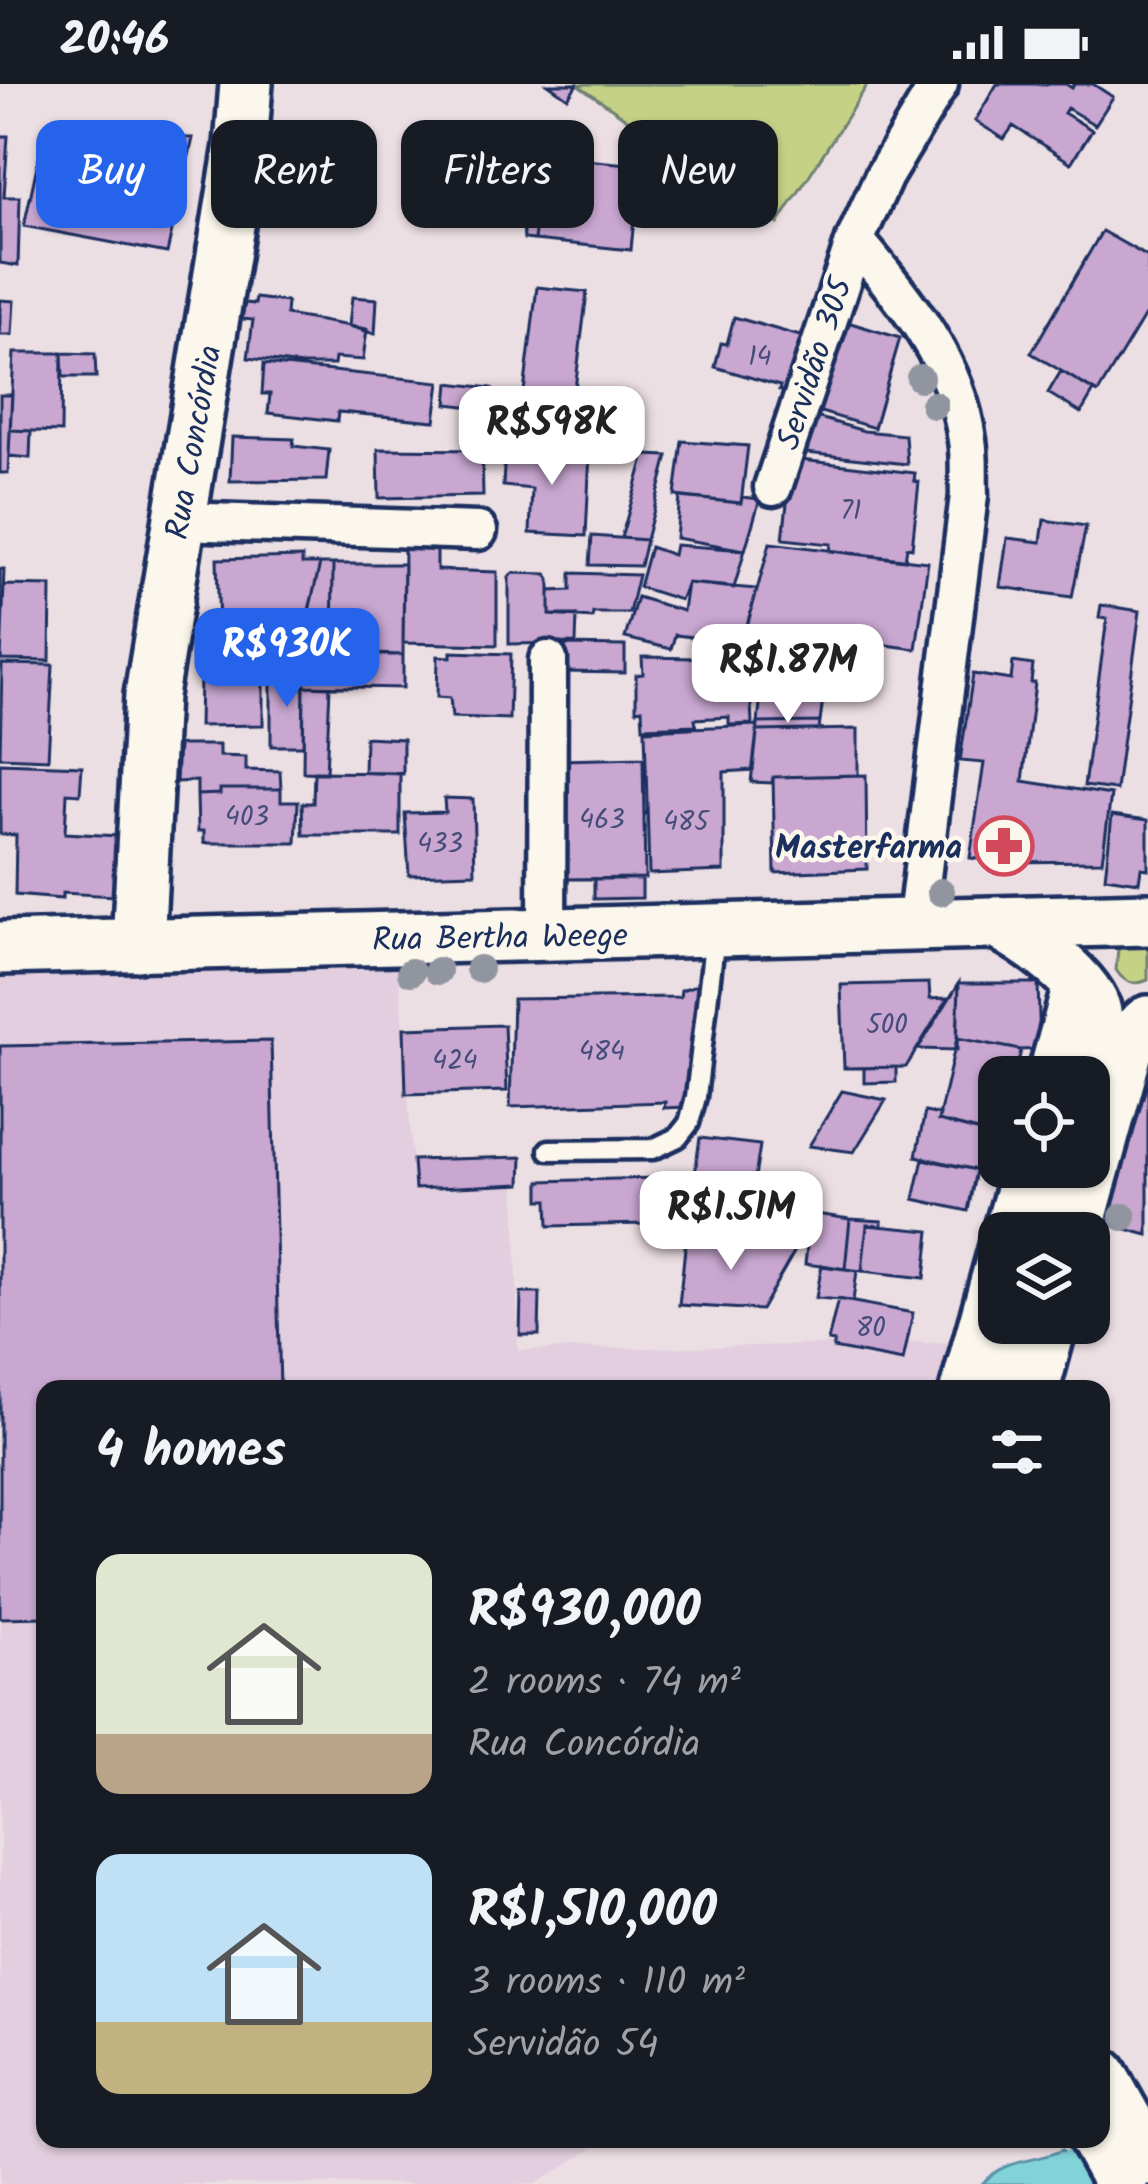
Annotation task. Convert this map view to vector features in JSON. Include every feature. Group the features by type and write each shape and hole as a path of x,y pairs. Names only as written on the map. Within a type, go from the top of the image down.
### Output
{"main road":[{"name":"Rua Concórdia","path":"138,945 151,695 241,146 246,84"},
{"name":"Rua Bertha Weege","path":"0,948 1124,919"},
{"path":"1088,1056 1096,1025 1082,990 1080,954 1124,919"},
{"path":"1000,924 1036,946 1124,1023 1146,1024"},
{"path":"1082,1212 1126,1052 1135,1033 1146,1024"},
{"path":"993,1380 1004,1344"},
{"path":"1035,1380 1045,1344"},
{"path":"1110,2092 1148,2159"},
{"path":"1101,2148 1121,2184"}],"street":[{"name":"Servidão 305","path":"772,487 855,240 884,176 939,84"},
{"path":"855,240 932,343 956,389 967,440 969,496 916,926"},
{"path":"178,520 478,531"},
{"path":"547,935 548,660"},
{"path":"1055,1056 1082,990"},
{"path":"961,1380 978,1320"}],"lane":[{"path":"549,1150 653,1149 678,1137 689,1123 715,930"}],"shaded area":[{"path":"398,960 414,1178 515,1169 518,1350 971,1342 962,1380 36,1380 36,2148 593,2148 536,2184 0,2184 0,968"}],"green space":[{"path":"577,84 868,84 778,224 778,120 629,120"},
{"path":"1148,943 1148,980 1126,980 1116,970 1118,949 1124,944"}],"water":[{"path":"1062,2150 1082,2184 982,2184 1009,2165"}],"building":[{"path":"548,84 577,84 568,98"},
{"path":"997,84 1066,84 1072,88 1093,84 1113,97 1095,125 1067,108 1064,113 1092,130 1071,163 1013,126 1004,139 975,121"},
{"path":"0,136 8,136 4,197 20,197 18,266 0,263"},
{"path":"594,161 618,163 618,228 633,228 631,250 534,240 535,228 594,228"},
{"path":"36,170 36,228 173,228 167,253 24,226"},
{"path":"523,228 535,228 534,240 524,239"},
{"path":"1102,231 1148,257 1148,310 1098,393 1031,353"},
{"path":"537,287 587,292 574,397 524,392"},
{"path":"352,297 377,299 375,334 349,326"},
{"path":"256,298 287,302 286,315 367,329 363,360 335,358 334,365 301,365 248,358 253,320 242,319 245,303 255,304"},
{"path":"0,300 14,301 12,335 0,335"},
{"path":"734,317 807,338 791,395 779,390 780,386 715,367"},
{"path":"841,320 900,338 874,428 814,410"},
{"path":"14,353 62,353 61,432 10,430"},
{"path":"62,353 95,354 96,377 63,377"},
{"path":"264,364 440,382 435,421 338,412 337,421 268,413 270,394 262,394"},
{"path":"1061,371 1094,391 1081,413 1048,393"},
{"path":"449,383 492,388 490,409 447,404"},
{"path":"0,395 12,395 8,473 0,473"},
{"path":"816,417 864,431 905,435 907,464 806,453"},
{"path":"10,430 31,431 30,458 9,456"},
{"path":"232,437 294,439 293,446 329,450 326,480 230,481"},
{"path":"682,441 748,446 741,503 675,496"},
{"path":"505,448 590,452 586,536 530,533 532,489 503,486"},
{"path":"378,449 482,450 483,496 379,498"},
{"path":"645,455 668,456 646,540 621,538"},
{"path":"792,459 915,473 914,481 919,482 912,548 907,547 905,560 830,551 831,544 783,539"},
{"path":"680,497 741,503 742,497 760,499 745,550 676,538"},
{"path":"1044,520 1086,526 1072,597 1000,587 1007,538 1041,542"},
{"path":"592,536 646,540 640,566 590,565"},
{"path":"770,543 928,562 916,649 768,629 765,651 741,648"},
{"path":"675,545 745,550 734,588 687,583 680,600 639,587 650,547 673,555"},
{"path":"404,546 437,547 437,570 497,572 497,645 403,643"},
{"path":"302,557 302,564 320,564 305,628 219,631 217,559"},
{"path":"320,564 333,564 332,652 305,652 305,627"},
{"path":"333,564 404,564 403,655 332,655"},
{"path":"0,569 4,569 2,629 0,629"},
{"path":"513,573 547,574 550,615 577,615 576,643 509,644 509,577"},
{"path":"571,573 638,575 629,613 593,613 592,618 550,615 550,591 571,590"},
{"path":"687,583 757,589 742,643 675,635 671,649 625,638 637,597 683,611"},
{"path":"4,585 51,586 50,661 1,660"},
{"path":"1101,605 1140,611 1116,790 1084,786 1107,619 1099,618"},
{"path":"768,629 831,638 820,722 758,723"},
{"path":"562,645 625,646 625,673 561,672"},
{"path":"305,652 403,655 403,688 304,686"},
{"path":"451,652 511,654 509,719 452,717 450,698 437,697 438,656 451,657"},
{"path":"642,657 749,659 752,724 729,725 729,717 695,719 696,725 643,727 642,709 636,710 636,675 643,674"},
{"path":"212,662 243,662 244,676 263,676 263,725 199,726 200,677 213,676"},
{"path":"1013,662 1033,665 1031,683 1035,683 1023,781 1111,795 1102,861 970,858 984,763 960,761 973,674 1011,680"},
{"path":"2,664 53,665 48,759 0,757"},
{"path":"271,674 304,674 303,746 271,746"},
{"path":"304,686 330,687 326,773 303,772"},
{"path":"820,722 819,730 757,731 758,723"},
{"path":"758,725 753,770 724,772 724,871 649,874 645,730"},
{"path":"858,729 858,775 751,782 757,731"},
{"path":"365,737 403,739 403,774 364,773"},
{"path":"178,745 219,745 219,756 246,757 246,770 280,771 281,789 220,789 220,794 197,795 197,781 176,782"},
{"path":"643,758 645,878 561,879 559,760"},
{"path":"0,763 82,766 80,794 67,793 65,833 118,836 114,896 15,895 16,835 0,834"},
{"path":"314,772 400,773 400,835 303,835 302,803 313,803"},
{"path":"866,775 867,869 775,873 773,777"},
{"path":"220,789 281,789 281,801 298,801 296,843 204,843 204,831 198,831 197,795 220,794"},
{"path":"444,798 473,799 475,873 409,875 405,813 445,812"},
{"path":"1112,815 1148,820 1148,869 1141,868 1139,882 1105,877"},
{"path":"594,879 642,879 642,898 594,899"},
{"path":"703,983 686,1107 664,1108 665,1102 510,1107 513,999 680,997 681,990"},
{"path":"929,983 930,999 948,998 906,1067 844,1068 841,985"},
{"path":"959,983 1038,983 1040,1049 957,1038"},
{"path":"959,983 957,1050 918,1049"},
{"path":"504,1025 507,1091 406,1094 404,1028"},
{"path":"957,1038 1021,1050 1020,1056 978,1056 978,1131 938,1121"},
{"path":"271,1041 280,1380 36,1380 36,1617 0,1618 0,1046"},
{"path":"896,1067 896,1082 864,1083 864,1068"},
{"path":"1148,1067 1148,1235 1110,1225 1109,1212"},
{"path":"842,1091 886,1100 854,1152 809,1146"},
{"path":"925,1112 940,1115 938,1121 978,1131 976,1170 916,1156"},
{"path":"700,1138 760,1145 747,1230 687,1225"},
{"path":"522,1157 521,1184 415,1189 413,1160"},
{"path":"923,1159 976,1170 968,1211 914,1199"},
{"path":"694,1177 686,1233 647,1234 647,1224 549,1226 548,1200 540,1200 540,1181"},
{"path":"816,1214 850,1219 845,1269 805,1264 809,1227"},
{"path":"850,1219 882,1221 882,1226 867,1225 862,1271 845,1269"},
{"path":"867,1225 930,1231 925,1278 862,1271"},
{"path":"686,1238 797,1247 761,1310 679,1305"},
{"path":"822,1265 857,1271 853,1301 816,1298"},
{"path":"521,1293 540,1293 539,1335 520,1335"},
{"path":"838,1299 913,1313 903,1361 833,1348 834,1342 828,1341"}],"waterway":[{"path":"1073,2184 1148,2154"}],"place":[{"name":"Masterfarma","path":"1004,846"}]}
